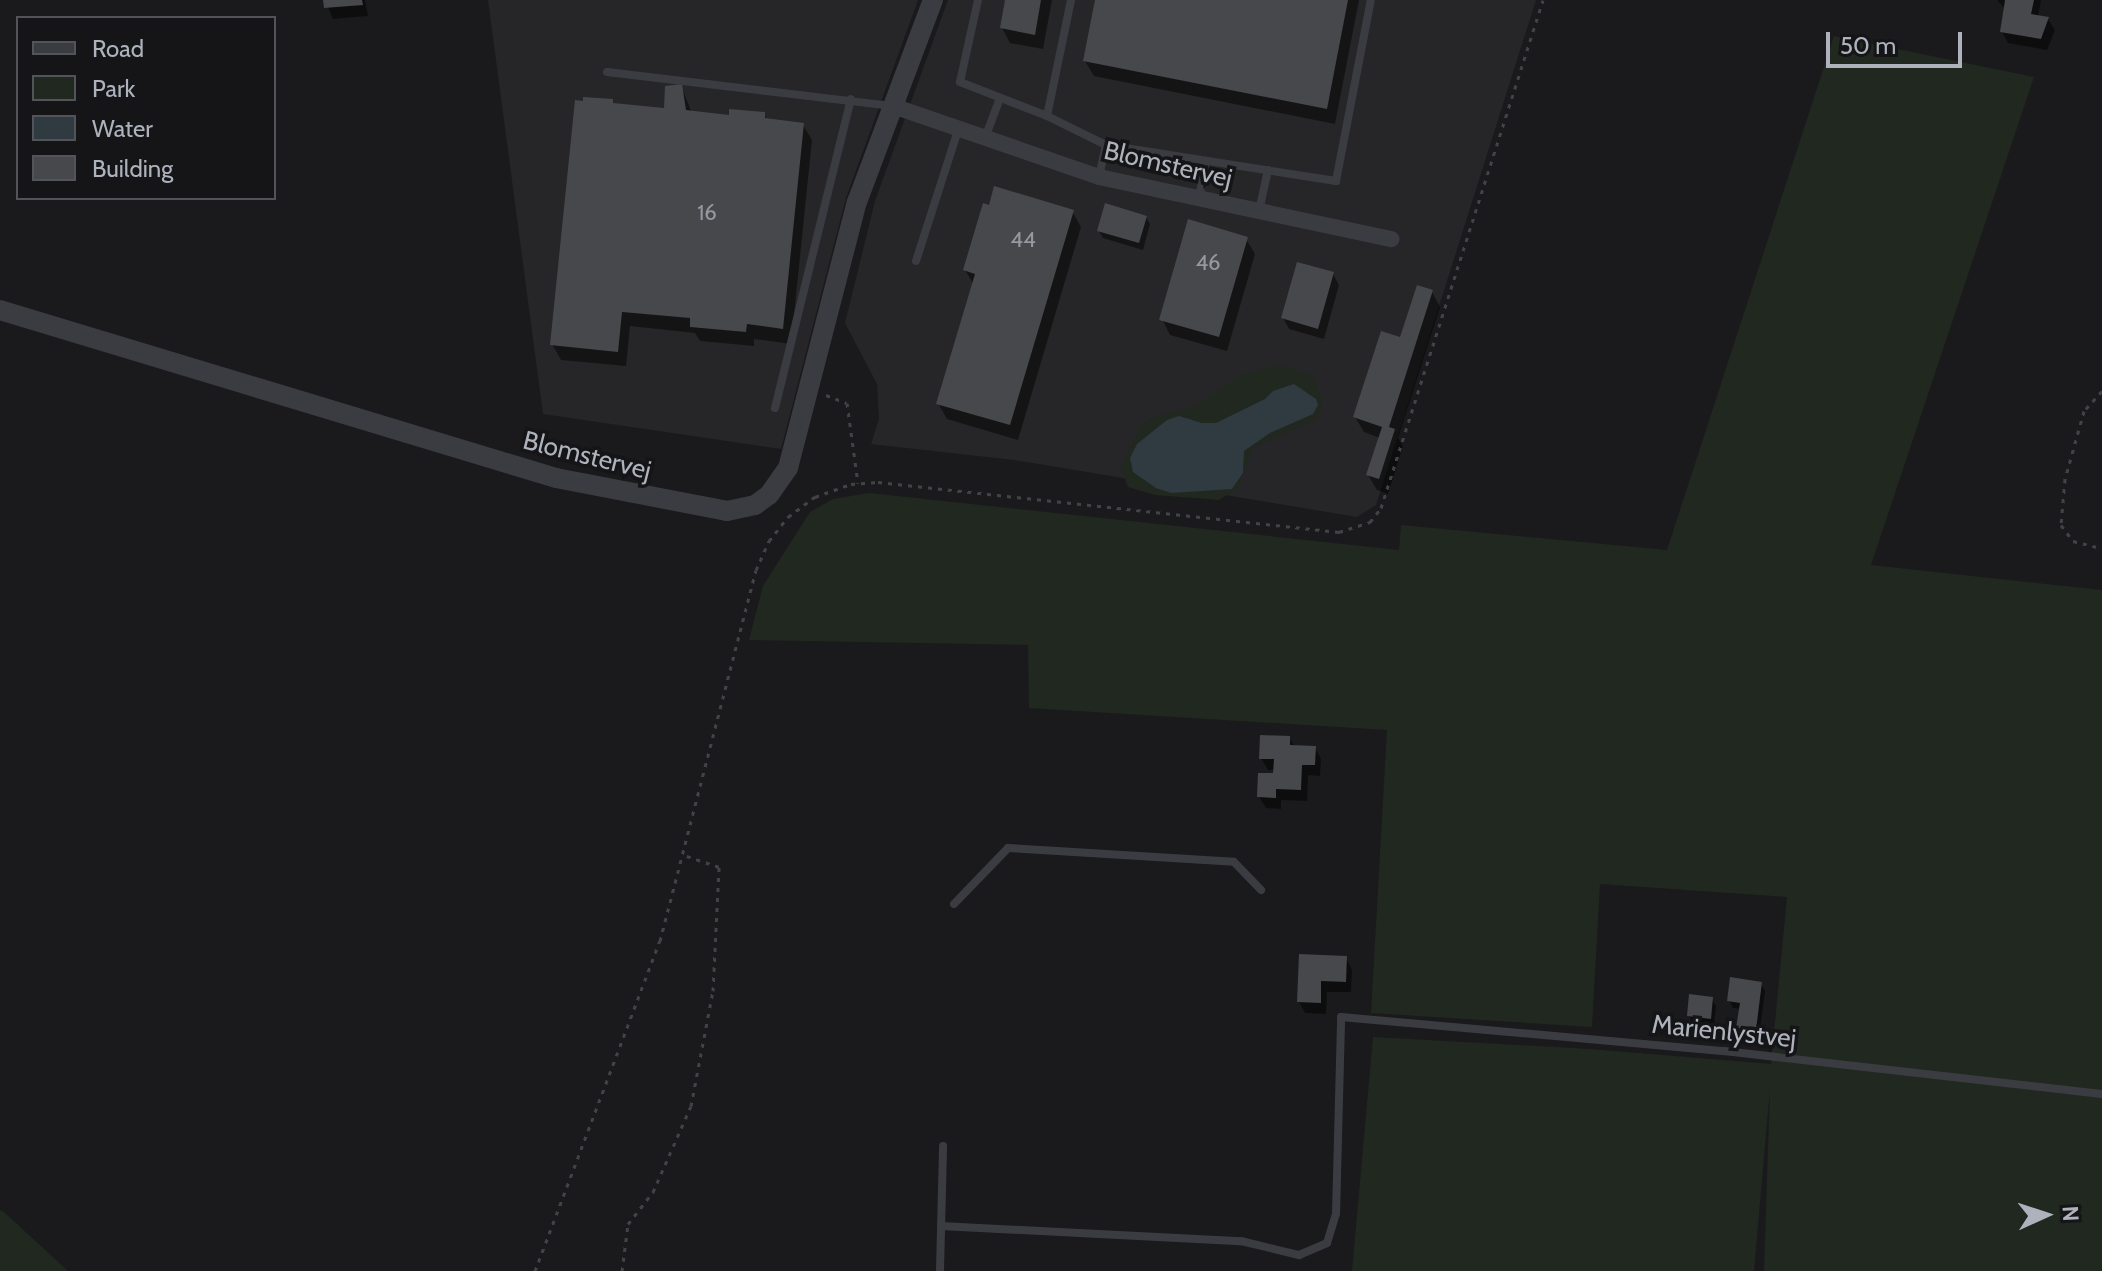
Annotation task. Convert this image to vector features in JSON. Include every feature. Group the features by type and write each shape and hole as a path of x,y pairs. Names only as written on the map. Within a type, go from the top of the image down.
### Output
{"street":[{"name":"Blomstervej","path":"0,310 556,478 727,511 755,505 769,495 788,468 857,202 933,0"},
{"name":"Blomstervej","path":"893,106 1099,177 1391,239"}],"lane":[{"path":"978,0 960,82 1047,116 1106,145 1336,181 1371,0"},
{"path":"1047,116 1071,0"},
{"path":"607,72 893,106"},
{"path":"985,139 1000,98"},
{"path":"775,408 851,99"},
{"path":"916,261 958,130"},
{"path":"1099,177 1106,145"},
{"path":"1198,200 1206,161"},
{"path":"1259,211 1268,170"},
{"path":"954,904 1008,848 1234,862 1261,890"},
{"name":"Marienlystvej","path":"941,1226 1241,1241 1299,1255 1327,1243 1336,1214 1341,1017 1724,1051 2102,1094"},
{"path":"940,1271 943,1146"}],"path":[{"path":"535,1271 647,980 756,570 769,541 788,517 815,497 858,483 878,482 1339,532 1370,522 1381,508 1543,0"},
{"path":"2102,391 2084,411 2065,479 2061,525 2073,541 2102,548"},
{"path":"809,392 840,398 847,403 858,483"},
{"path":"622,1271 628,1224 653,1192 691,1106 713,991 719,867 682,854"}],"shaded area":[{"path":"488,0 918,0 846,198 781,449 543,414"},
{"path":"948,0 1536,0 1376,505 1357,517 1014,460 871,444 879,419 877,384 845,323 875,201"}],"green space":[{"path":"1834,36 2034,77 1871,565 2102,590 2102,1271 1764,1271 1770,1089 1754,1271 1352,1271 1373,1037 1590,1049 1771,1064 1787,897 1600,884 1592,1027 1371,1013 1387,730 1029,708 1028,645 749,640 763,586 810,512 833,499 869,493 1399,550 1401,525 1667,550"},
{"path":"1277,364 1313,376 1322,399 1321,411 1314,420 1253,448 1237,489 1219,500 1155,495 1128,487 1121,468 1139,428 1153,417 1194,406 1241,376"},
{"path":"0,1210 4,1212 68,1271 0,1271"}],"water":[{"path":"1294,384 1316,399 1318,405 1313,414 1270,433 1244,451 1243,473 1232,489 1171,493 1156,488 1133,472 1130,458 1137,444 1167,420 1179,416 1202,423 1216,423 1265,399 1273,391"}],"building":[{"path":"323,0 362,0 363,5 324,8"},
{"path":"1005,0 1041,0 1035,35 1000,28"},
{"path":"1095,0 1348,0 1327,109 1083,61"},
{"path":"2005,0 2034,0 2031,14 2049,17 2041,39 2000,32"},
{"path":"682,84 686,110 729,115 729,109 765,112 765,118 804,123 783,329 747,324 746,332 690,327 690,318 622,312 618,352 550,345 575,100 583,101 583,97 613,99 613,103 664,108 665,86"},
{"path":"994,186 1074,210 1010,425 936,404 975,274 963,270 983,203 989,205"},
{"path":"1105,203 1147,216 1139,243 1097,231"},
{"path":"1188,219 1248,237 1219,337 1159,320"},
{"path":"1297,262 1334,272 1318,329 1281,318"},
{"path":"1417,285 1433,290 1389,427 1395,429 1379,479 1366,475 1382,427 1353,417 1381,331 1400,337"},
{"path":"1260,735 1290,736 1290,745 1316,746 1315,765 1302,765 1301,790 1276,789 1276,798 1257,797 1258,773 1273,773 1274,759 1259,759"},
{"path":"1299,954 1347,956 1346,982 1321,981 1321,1003 1297,1002"},
{"path":"1730,977 1762,982 1756,1030 1736,1028 1740,1003 1727,1001"},
{"path":"1689,994 1713,997 1711,1019 1687,1016"}]}
